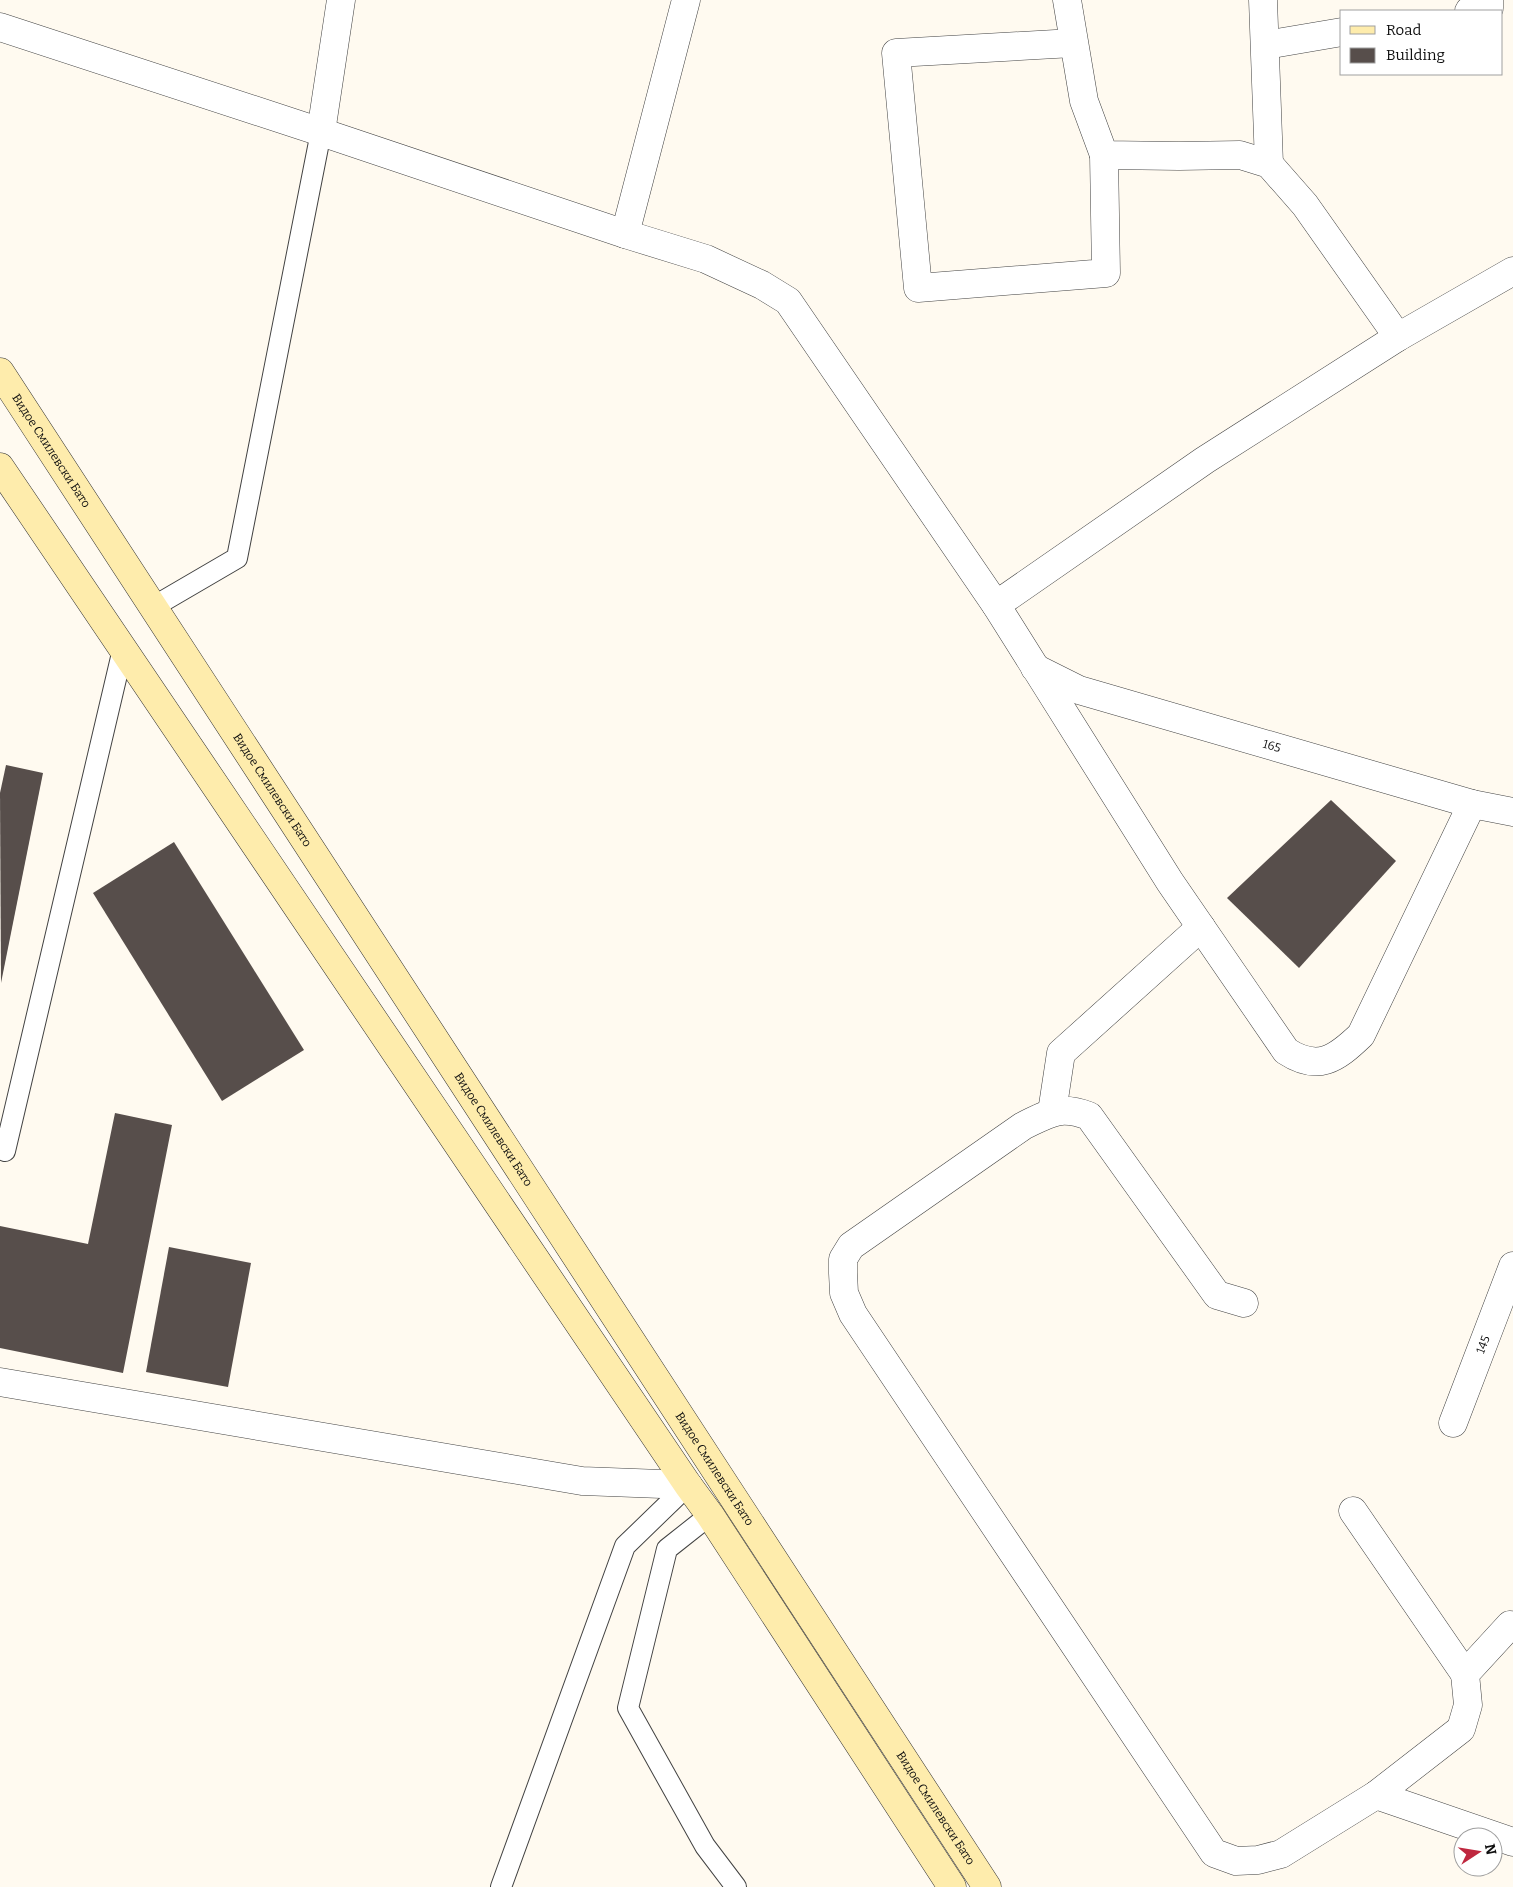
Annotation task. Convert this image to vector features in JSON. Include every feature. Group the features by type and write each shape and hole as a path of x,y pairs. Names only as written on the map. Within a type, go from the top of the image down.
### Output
{"street":[{"path":"321,132 341,0"},
{"path":"625,234 686,0"},
{"path":"1067,0 1084,101 1104,155 1106,273 918,288 896,53 1073,43"},
{"path":"1263,0 1269,164"},
{"path":"1476,10 1489,8 1489,0"},
{"path":"0,27 625,234 706,259 762,285 788,301 996,605 1170,882 1286,1051 1298,1059 1310,1063 1330,1060 1361,1036 1472,804"},
{"path":"1266,45 1340,32"},
{"path":"1104,155 1240,155 1269,164 1305,205 1398,336"},
{"path":"996,605 1205,460 1398,336 1513,271"},
{"name":"Видое Смилевски Бато","path":"0,372 987,1887"},
{"path":"0,467 710,1515 952,1887"},
{"name":"165","path":"1035,668 1079,690 1472,804 1513,812"},
{"path":"1052,1112 1061,1053 1201,927"},
{"path":"1244,1303 1217,1295 1089,1116 1073,1110 1052,1112 1022,1126 851,1246 844,1259 842,1272 844,1293 852,1314 1214,1853 1236,1861 1258,1860 1281,1854 1376,1795 1461,1729 1468,1705 1465,1674 1353,1511"},
{"name":"145","path":"1453,1423 1513,1266"},
{"path":"0,1382 582,1481 688,1485"},
{"path":"1465,1674 1510,1625"},
{"path":"1376,1795 1513,1842"}],"lane":[{"path":"153,607 237,558 321,132"},
{"path":"5,1151 123,649"},
{"path":"501,1887 625,1546 688,1485"},
{"path":"710,1515 667,1549 628,1708 706,1846 736,1887"}],"building":[{"path":"6,765 43,773 1,983 0,793"},
{"path":"1331,800 1396,861 1299,968 1227,898"},
{"path":"174,842 304,1050 222,1101 93,893"},
{"path":"115,1113 172,1125 123,1373 0,1348 0,1226 88,1244"},
{"path":"169,1247 251,1263 228,1387 146,1372"}]}
